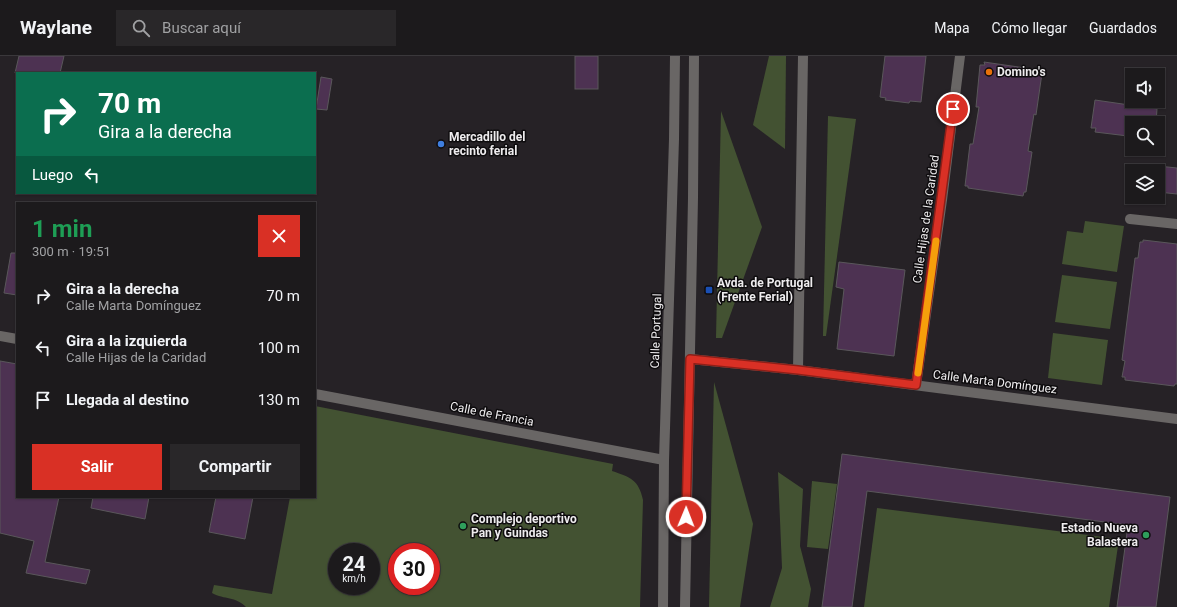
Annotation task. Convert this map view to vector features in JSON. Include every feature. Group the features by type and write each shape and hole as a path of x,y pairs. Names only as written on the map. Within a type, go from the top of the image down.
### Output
{"street":[{"name":"Calle Portugal","path":"663,607 664,460 674,163 675,56"},
{"path":"685,607 694,191 694,56"},
{"path":"798,370 803,56"},
{"name":"Calle Hijas de la Caridad","path":"916,385 942,200 960,56"},
{"path":"1130,219 1177,224"},
{"path":"0,336 16,339"},
{"name":"Calle Marta Domínguez","path":"690,359 798,370 1177,419"},
{"name":"Calle de Francia","path":"316,394 664,460"}],"green space":[{"path":"769,56 786,56 785,149 753,125"},
{"path":"721,111 762,227 722,338 716,338"},
{"path":"828,116 856,119 826,336 823,336"},
{"path":"1085,221 1124,226 1117,272 1062,264 1067,231 1083,233"},
{"path":"1062,275 1117,282 1110,329 1055,322"},
{"path":"1053,333 1108,340 1102,385 1048,378"},
{"path":"714,382 753,524 740,607 709,607"},
{"name":"Complejo deportivo Pan y Guindas","path":"316,406 613,464 612,471 633,480 639,488 643,500 640,607 246,607 238,601 212,593 214,585 272,594 290,498 316,498"},
{"path":"778,472 803,489 800,546 811,589 808,607 770,607 782,568"},
{"path":"812,481 837,484 828,549 807,547"},
{"name":"Estadio Nueva Balastera","path":"877,508 1119,539 1109,607 864,607"}],"building":[{"path":"19,56 64,56 60,72 15,73"},
{"path":"575,56 598,56 598,89 575,89"},
{"path":"885,56 926,56 921,102 910,101 909,103 885,100 886,98 880,97"},
{"path":"984,62 1039,70 1039,72 1042,73 1036,115 1034,114 1028,151 1032,152 1026,192 1024,192 1023,196 968,188 968,186 965,186 970,144 973,144 979,107 976,107 980,65 985,65"},
{"path":"321,77 332,79 327,110 316,109"},
{"path":"1095,100 1125,104 1125,108 1157,109 1156,116 1125,116 1125,136 1095,132 1096,128 1091,128"},
{"path":"1165,167 1177,168 1177,194 1165,193"},
{"path":"1143,240 1177,244 1177,384 1174,386 1125,380 1125,377 1122,377 1125,361 1122,360 1135,258 1138,258 1140,242 1143,242"},
{"path":"11,253 16,253 16,295 4,293"},
{"path":"839,262 905,270 894,356 837,349 844,289 836,287"},
{"path":"0,361 16,364 16,498 59,498 45,562 90,570 86,584 26,573 34,541 0,533"},
{"name":"Estadio Nueva Balastera","path":"842,454 1170,497 1156,607 1117,607 1128,525 867,491 852,607 822,607"},
{"path":"93,498 149,498 145,519 91,508"},
{"path":"216,498 253,498 245,539 209,532"}],"slow traffic":[{"path":"918,373 936,241"}],"place":[{"name":"Domino's","path":"989,72"},
{"name":"Mercadillo del recinto ferial","path":"441,144"},
{"name":"Avda. de Portugal (Frente Ferial)","path":"709,290"},
{"name":"Complejo deportivo Pan y Guindas","path":"463,526"},
{"name":"Estadio Nueva Balastera","path":"1146,535"}],"route":[{"path":"686,517 690,359 798,370 916,385 953,109"}]}
